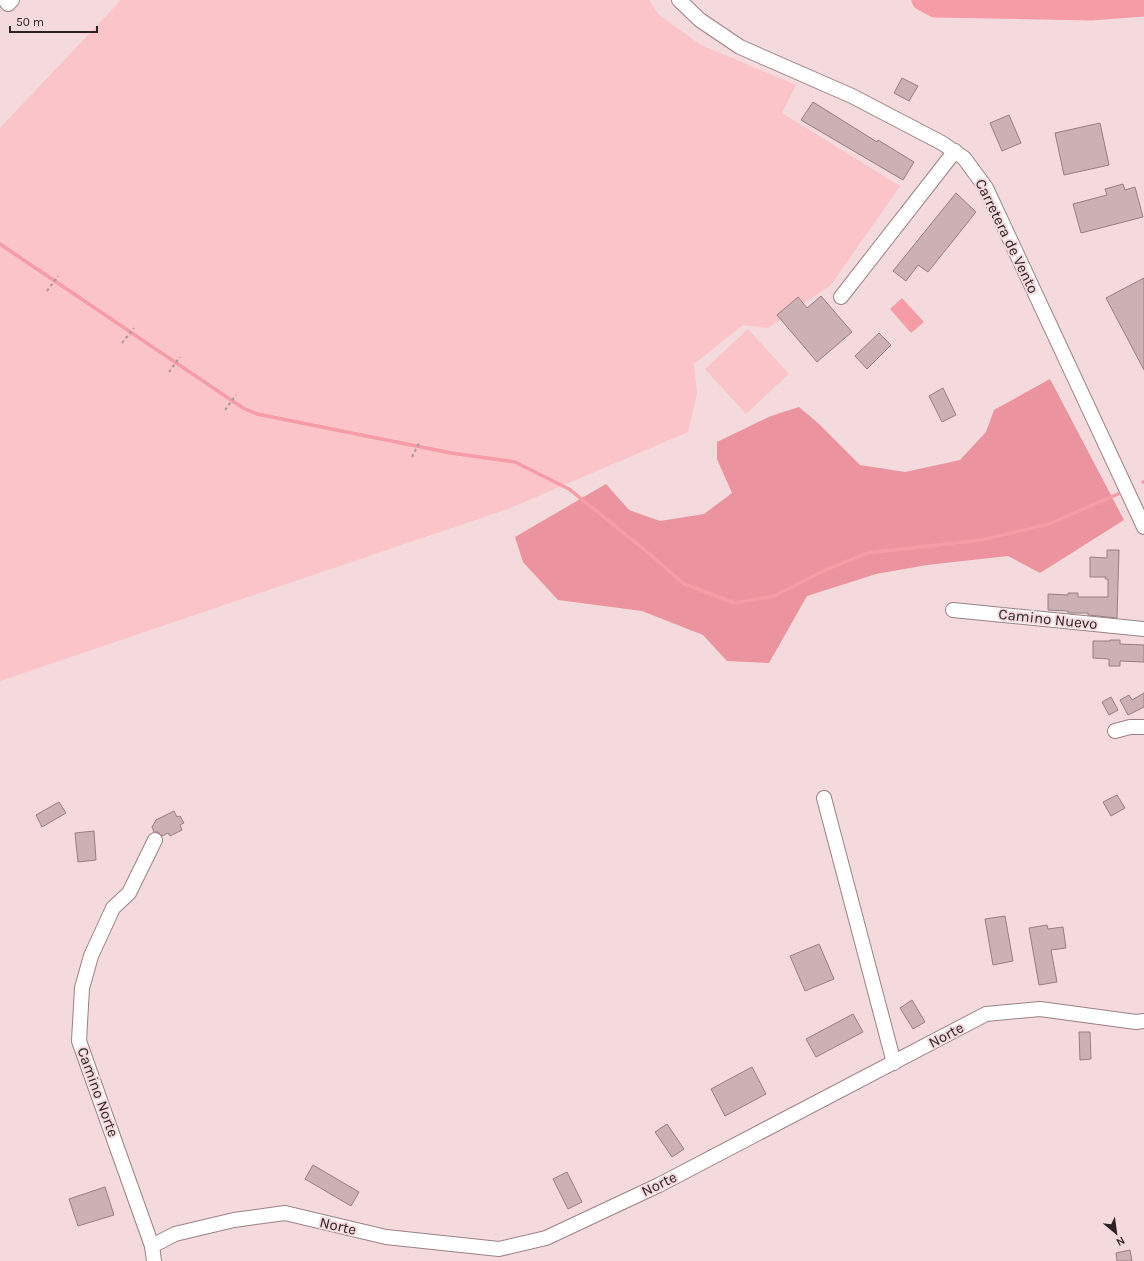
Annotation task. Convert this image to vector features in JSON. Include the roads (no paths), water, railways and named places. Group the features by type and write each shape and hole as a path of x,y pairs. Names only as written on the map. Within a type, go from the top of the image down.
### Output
{"street":[{"path":"5,0 8,4 12,0"},
{"name":"Carretera de Vento","path":"679,0 700,20 740,46 852,96 942,143 964,158 986,188 1144,527"},
{"path":"841,297 955,151"},
{"name":"Camino Nuevo","path":"953,610 1144,629"},
{"path":"1115,731 1130,727 1144,727"},
{"path":"824,798 894,1062"},
{"name":"Camino Norte","path":"154,1261 152,1246 79,1041 82,988 91,956 113,908 129,893 155,840"},
{"name":"Norte","path":"152,1246 175,1234 234,1220 285,1213 386,1237 499,1249 546,1238 659,1185 986,1014 1040,1009 1136,1022 1144,1021"}],"waterway":[{"path":"922,0 935,7 1091,10 1144,6"},
{"path":"0,244 243,408 257,414 451,453 515,462 569,489 651,555 684,584 735,603 774,596 823,571 867,553 981,540 1049,524 1118,494"}]}
